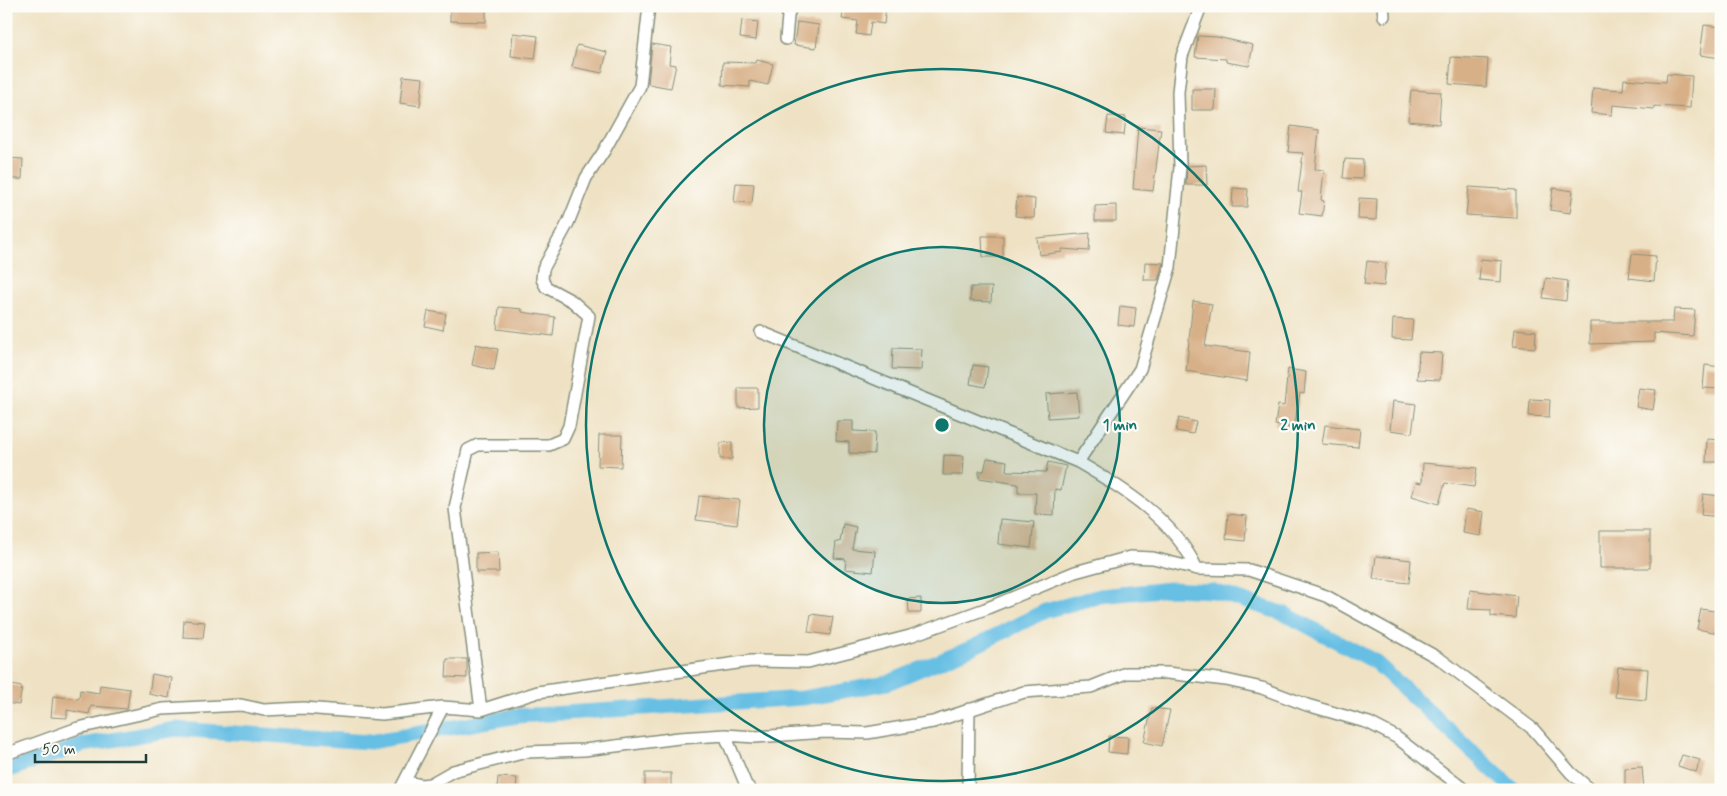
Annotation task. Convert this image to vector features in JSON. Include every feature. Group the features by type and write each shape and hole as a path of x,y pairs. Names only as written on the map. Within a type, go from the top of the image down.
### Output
{"street":[{"path":"481,710 456,508 468,450 478,445 549,445 563,439 569,426 589,316 572,301 546,287 542,279 543,269 568,223 586,178 604,151 640,86 649,6"},
{"path":"786,39 791,6"},
{"path":"1078,462 1140,369 1170,267 1180,167 1178,92 1182,56 1201,6"},
{"path":"761,332 1078,462 1121,487 1152,512 1172,532 1198,569"},
{"path":"6,754 78,728 162,709 242,705 264,710 304,708 382,714 442,707 481,710 548,690 751,661 808,662 910,636 986,609 1075,572 1130,557 1153,558 1198,569 1249,570 1326,596 1440,659 1533,729 1571,773 1591,790"},
{"path":"442,707 402,785 430,784 453,771 526,752 584,750 679,738 724,735 755,737 825,732 867,733 933,722 1024,692 1092,687 1126,673 1166,673 1226,680 1262,688 1369,723 1396,737 1465,790"},
{"path":"968,790 970,709"},
{"path":"724,735 746,785 751,790"}],"building":[{"path":"450,6 486,6 486,22 450,21"},
{"path":"844,6 886,6 884,24 871,22 869,36 856,34 858,21 842,19"},
{"path":"742,20 758,22 756,40 740,38"},
{"path":"797,22 819,25 816,48 794,45"},
{"path":"1704,25 1721,27 1721,58 1700,55"},
{"path":"513,33 538,36 535,59 511,56"},
{"path":"1198,36 1217,37 1253,45 1249,66 1226,62 1226,59 1195,57"},
{"path":"652,44 671,47 669,64 676,65 671,88 648,84"},
{"path":"577,45 607,52 602,73 572,67"},
{"path":"1451,57 1488,59 1486,87 1449,84"},
{"path":"757,60 773,64 768,85 750,81 750,87 722,85 723,62 756,63"},
{"path":"1667,74 1692,76 1690,108 1654,106 1654,109 1613,105 1612,115 1591,113 1593,88 1623,90 1624,79 1666,82"},
{"path":"403,76 423,78 420,106 400,103"},
{"path":"1192,89 1216,89 1215,110 1192,110"},
{"path":"1411,90 1441,92 1439,124 1408,121"},
{"path":"1108,116 1126,117 1124,135 1106,133"},
{"path":"1291,126 1319,130 1315,169 1324,170 1321,200 1324,201 1322,216 1299,213 1302,192 1298,192 1303,153 1288,152"},
{"path":"1138,127 1161,129 1153,191 1133,189"},
{"path":"6,158 23,159 22,179 6,179"},
{"path":"1345,159 1363,160 1362,179 1343,178"},
{"path":"1206,165 1207,185 1186,185 1187,166"},
{"path":"736,183 754,184 752,203 734,202"},
{"path":"1469,187 1516,190 1516,218 1466,215"},
{"path":"1233,188 1248,189 1247,207 1232,207"},
{"path":"1553,188 1573,191 1570,213 1550,210"},
{"path":"1017,197 1035,199 1034,218 1015,216"},
{"path":"1359,198 1377,199 1376,220 1358,219"},
{"path":"1116,205 1116,221 1095,221 1095,206"},
{"path":"1090,233 1089,251 1062,249 1062,252 1039,255 1037,238"},
{"path":"982,236 1003,236 1003,257 983,257"},
{"path":"1632,254 1656,256 1654,281 1629,278"},
{"path":"1481,259 1502,261 1501,282 1479,280"},
{"path":"1367,261 1386,263 1384,286 1364,284"},
{"path":"1145,262 1163,263 1158,280 1144,280"},
{"path":"1546,278 1568,281 1566,301 1543,298"},
{"path":"971,287 992,287 991,302 970,301"},
{"path":"1193,301 1212,304 1205,346 1250,352 1247,381 1186,371"},
{"path":"1120,306 1136,308 1134,327 1118,325"},
{"path":"499,307 522,309 522,312 555,317 553,336 497,329"},
{"path":"1674,309 1695,310 1693,336 1654,333 1654,342 1590,344 1590,322 1673,322"},
{"path":"428,311 446,314 443,330 425,326"},
{"path":"1393,319 1413,320 1411,340 1392,339"},
{"path":"1515,329 1536,331 1535,348 1513,346"},
{"path":"476,344 498,349 494,370 472,365"},
{"path":"893,348 922,349 921,370 892,369"},
{"path":"1419,352 1442,353 1440,380 1417,379"},
{"path":"973,365 988,367 985,387 970,384"},
{"path":"1705,365 1721,367 1721,389 1703,388"},
{"path":"1288,369 1306,372 1304,394 1300,393 1294,428 1275,425 1278,405 1284,406"},
{"path":"738,388 758,388 758,407 738,408"},
{"path":"1639,388 1656,390 1653,410 1636,407"},
{"path":"1077,392 1079,416 1048,418 1046,394"},
{"path":"1530,399 1550,400 1549,417 1529,416"},
{"path":"1393,401 1416,404 1412,433 1390,430"},
{"path":"1179,418 1196,422 1193,434 1176,431"},
{"path":"837,421 853,421 853,431 875,432 874,454 849,453 849,442 836,441"},
{"path":"1325,425 1360,429 1358,447 1322,444"},
{"path":"599,435 622,435 621,467 598,466"},
{"path":"1707,439 1721,440 1721,462 1706,462"},
{"path":"732,442 732,459 720,459 720,443"},
{"path":"944,455 964,456 963,475 943,475"},
{"path":"987,458 1007,461 1006,471 1046,472 1048,462 1066,466 1061,490 1055,489 1054,515 1035,514 1036,493 1018,493 1018,484 979,478 979,471 984,471"},
{"path":"1423,463 1477,468 1474,487 1445,483 1439,504 1412,496 1416,482 1422,483"},
{"path":"1703,494 1721,496 1721,517 1701,515"},
{"path":"699,496 740,500 737,525 696,520"},
{"path":"1466,509 1484,512 1481,536 1463,533"},
{"path":"1228,514 1247,516 1245,541 1226,539"},
{"path":"1000,519 1034,522 1031,548 998,544"},
{"path":"843,524 856,527 852,549 875,551 873,572 845,569 846,559 834,558 836,542 840,542"},
{"path":"1600,531 1650,531 1650,568 1600,568"},
{"path":"498,552 499,572 476,572 476,553"},
{"path":"1376,556 1411,560 1409,583 1373,579"},
{"path":"1470,590 1517,596 1515,618 1491,616 1491,610 1468,609"},
{"path":"921,598 921,613 909,613 908,599"},
{"path":"1701,609 1721,612 1718,633 1697,629"},
{"path":"811,614 833,617 830,635 808,632"},
{"path":"184,620 205,622 203,638 183,637"},
{"path":"447,659 467,659 467,678 446,677"},
{"path":"1618,667 1648,669 1646,700 1615,697"},
{"path":"152,674 172,678 169,698 149,694"},
{"path":"6,684 22,687 19,705 6,703"},
{"path":"100,685 130,689 127,709 91,706 89,714 67,710 67,718 51,717 53,696 79,699 80,690 99,693"},
{"path":"1152,708 1170,710 1162,746 1144,742"},
{"path":"1109,736 1128,737 1127,754 1108,752"},
{"path":"1682,755 1700,760 1696,772 1678,766"},
{"path":"1642,767 1644,790 1625,790 1625,768"},
{"path":"645,773 671,773 671,790 645,790"},
{"path":"498,777 517,778 516,790 497,790"}],"waterway":[{"path":"6,771 83,745 176,729 370,742 517,716 803,698 887,683 971,648 1045,611 1100,596 1170,589 1213,591 1285,614 1374,661 1514,790"}]}
